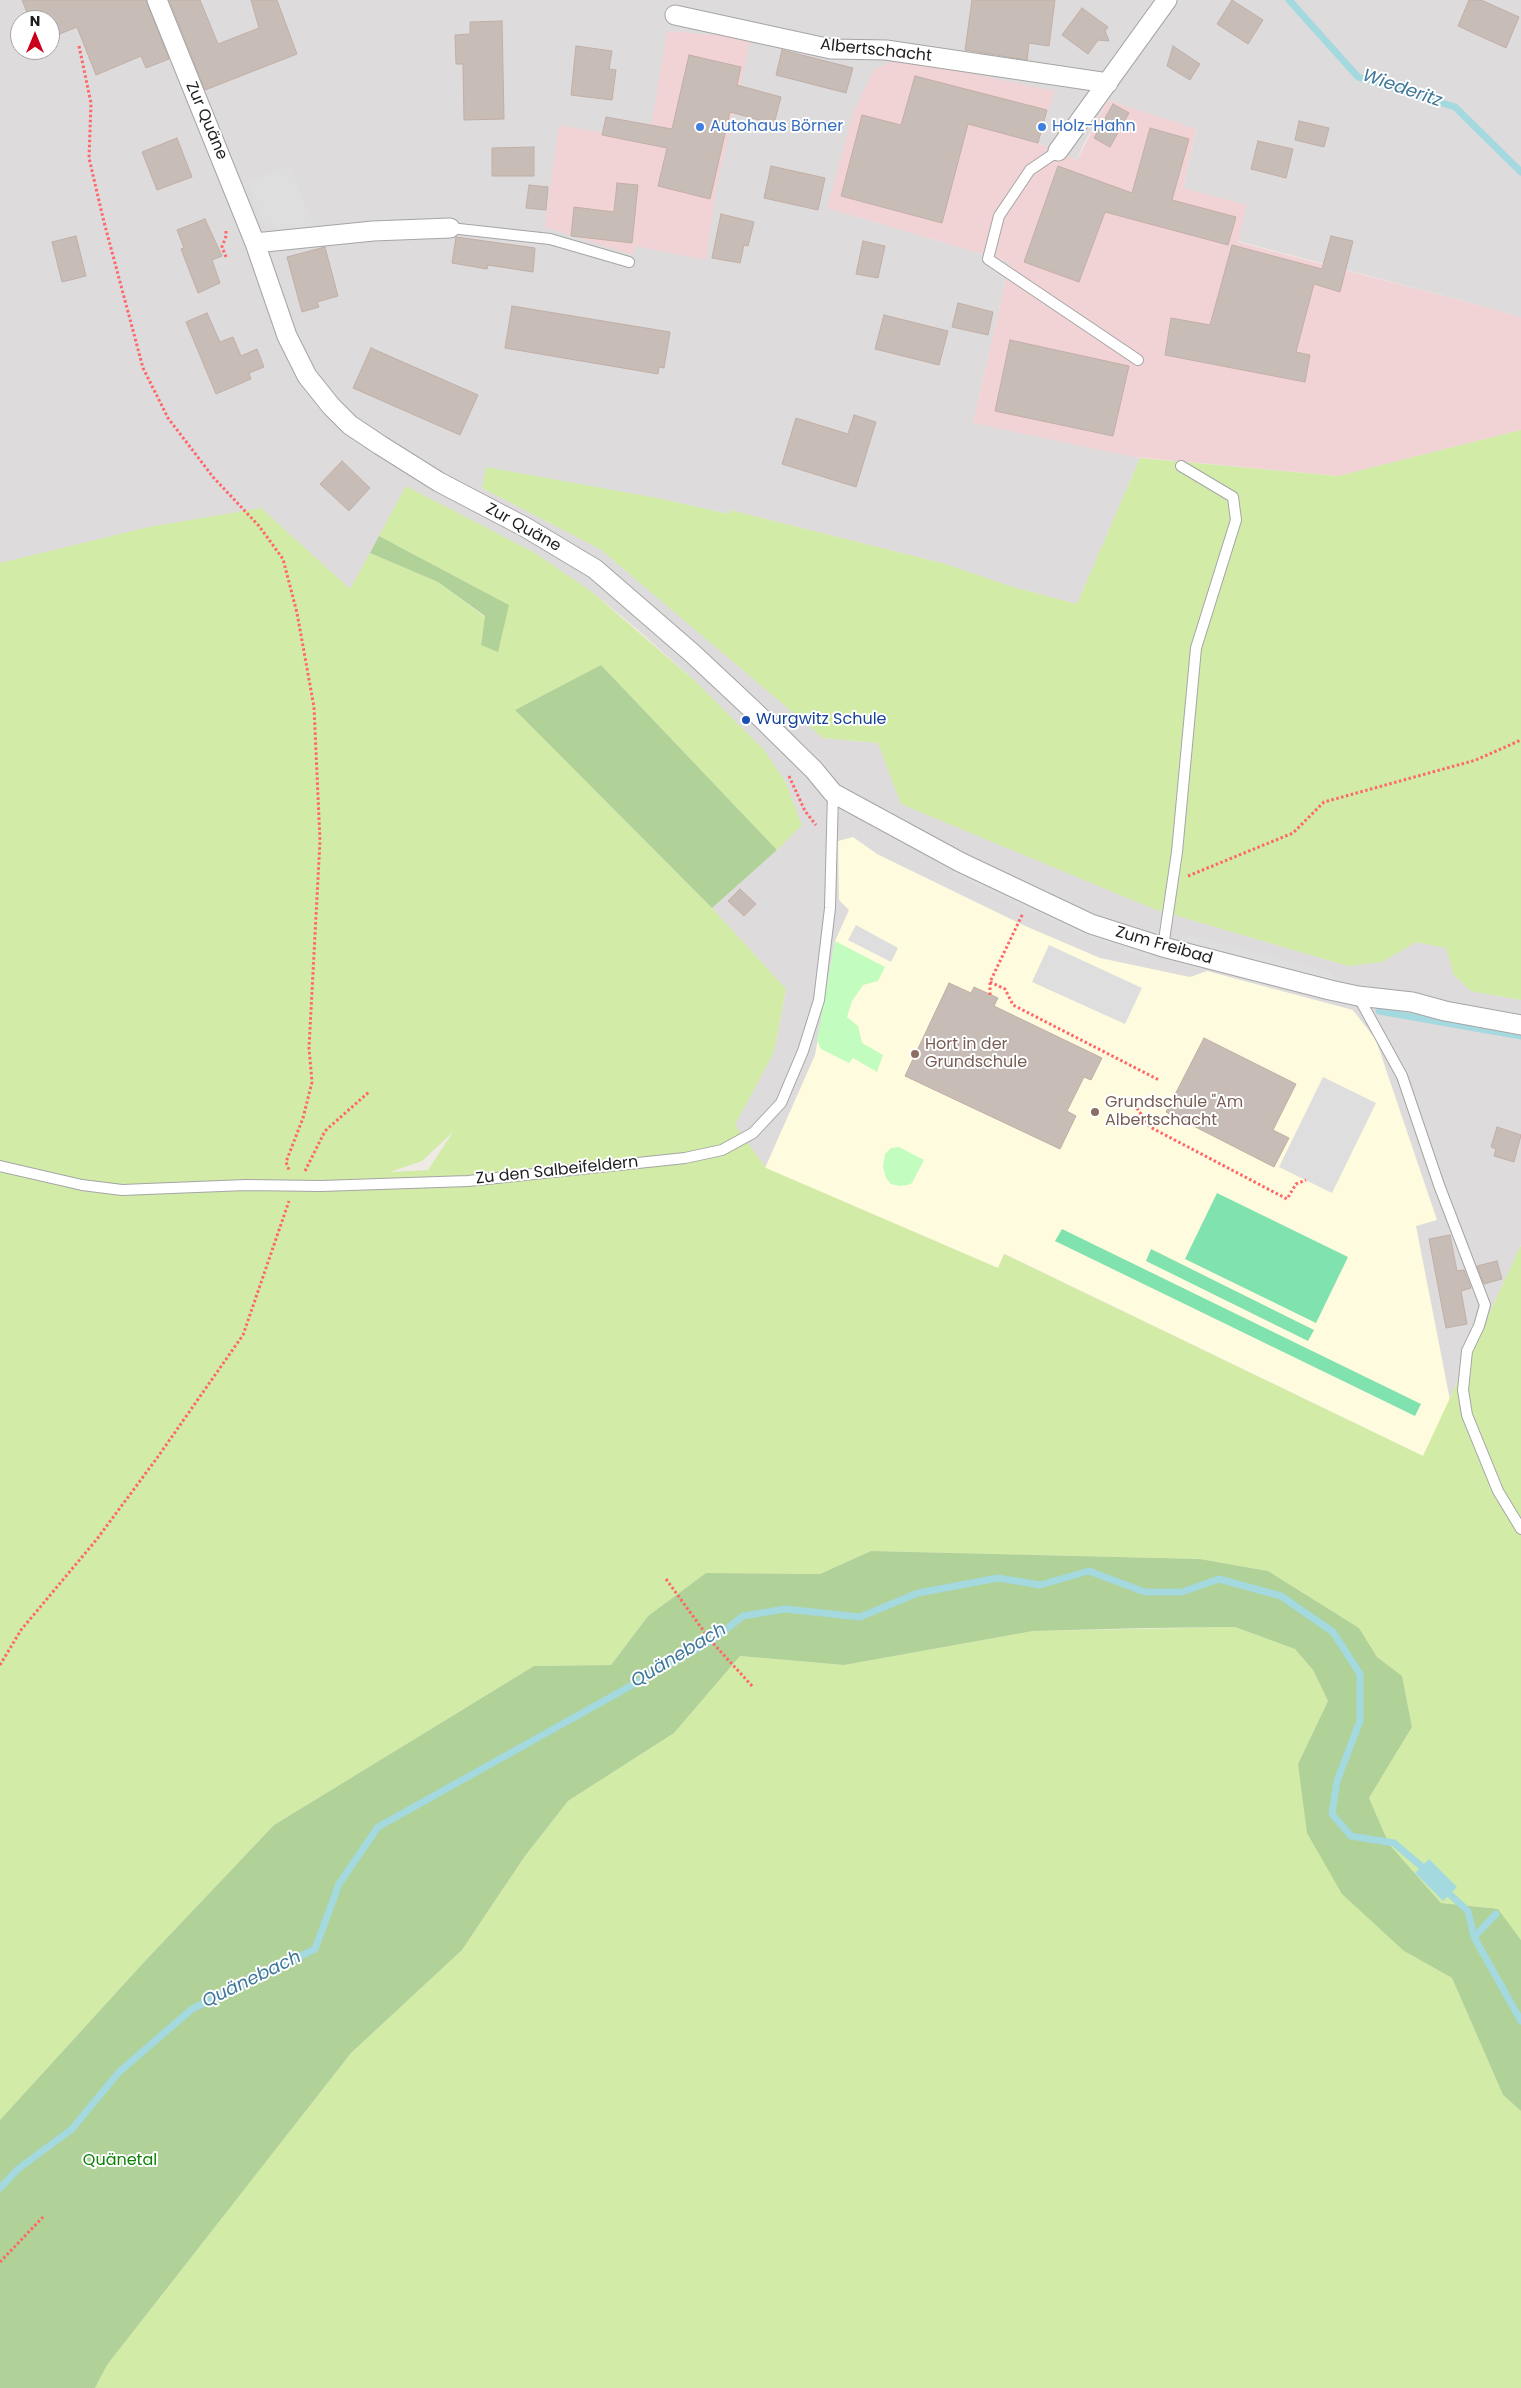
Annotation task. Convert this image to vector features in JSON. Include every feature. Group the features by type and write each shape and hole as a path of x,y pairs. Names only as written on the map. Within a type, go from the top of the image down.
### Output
{"street":[{"name":"Zur Quäne","path":"156,0 255,242 287,336 307,376 344,418 380,445 439,482 525,526 595,569 692,653 814,770 834,793"},
{"path":"1058,151 1167,0"},
{"name":"Albertschacht","path":"675,15 831,49 886,50 1108,83"},
{"path":"255,242 374,231 450,228"},
{"name":"Zum Freibad","path":"834,793 960,862 1091,924 1163,947 1358,996 1412,1002 1445,1011 1521,1025"}],"lane":[{"path":"1058,151 1030,170 999,216 988,259 1138,360"},
{"path":"450,228 550,239 630,262"},
{"path":"1163,947 1178,852 1196,648 1236,520 1233,497 1181,466"},
{"name":"Zu den Salbeifeldern","path":"0,1166 82,1185 122,1190 246,1185 297,1187 468,1181 685,1158 722,1150 753,1133 781,1103 803,1050 819,1000 830,908 834,793"},
{"path":"1358,996 1402,1076 1439,1185 1485,1305 1479,1326 1467,1352 1463,1390 1466,1415 1498,1491 1521,1529"}],"path":[{"path":"79,46 91,103 89,158 143,368 168,418 214,477 259,526 283,559 297,613 314,708 320,841 309,1048 312,1082 303,1118 286,1162 297,1187"},
{"path":"226,236 222,247 226,257"},
{"path":"1173,883 1293,833 1324,802 1476,760 1521,740"},
{"path":"990,995 990,982 1022,915"},
{"path":"990,982 1005,989 1013,1005 1159,1080"},
{"path":"0,1665 21,1630 96,1539 157,1458 243,1335 286,1206 325,1131 370,1091"},
{"path":"1134,1104 1150,1127 1287,1199 1296,1184 1306,1180"},
{"path":"666,1579 711,1641 753,1687"},
{"path":"0,2262 43,2217"}],"shaded area":[{"path":"0,0 1521,0 1521,318 1238,241 1246,205 1183,188 1196,130 1108,100 1082,147 1077,160 1038,143 1054,92 827,208 1010,262 973,423 1140,458 1077,604 1013,587 945,564 730,510 729,514 657,498 482,488 600,549 823,738 878,743 902,804 1154,909 1348,966 1382,962 1416,942 1446,948 1454,975 1471,991 1521,1000 1521,1245 1423,1456 1005,1254 765,1168 734,1125 774,1052 786,989 712,908 777,850 801,825 785,781 764,750 695,681 636,628 592,592 535,553 406,486 351,590 261,508 0,563"},
{"path":"667,31 751,38 716,191 706,260 636,246 633,255 545,227 559,125 649,141"},
{"path":"892,61 919,63 1055,91 1038,143 1077,160 1108,100 1196,129 1183,188 1247,205 1238,242 1497,310 1521,318 1521,430 1338,476 1134,457 973,423 1010,262 827,208 853,113 874,70"},
{"path":"290,166 314,226 274,229 271,224 265,224 247,182"},
{"name":"Grundschule \"Am Albertschacht","path":"853,837 877,854 1023,925 1100,958 1190,977 1207,971 1353,1010 1376,1040 1437,1220 1416,1226 1450,1400 1423,1456 1005,1254 998,1268 765,1168 815,1055 835,941 849,910 839,900 838,841"},
{"path":"960,862 1153,944 1149,958 1085,936 952,874"},
{"path":"856,925 898,948 891,962 848,940"},
{"path":"1190,935 1334,973 1330,990 1163,947"},
{"path":"1049,945 1142,988 1125,1024 1032,982"},
{"path":"1323,1077 1376,1103 1332,1193 1279,1167"}],"green space":[{"path":"1521,430 1521,1000 1471,991 1454,975 1446,948 1416,942 1382,962 1348,966 1154,909 901,804 878,743 823,738 600,549 482,488 486,467 657,498 729,514 730,510 945,564 1013,587 1077,604 1140,458 1338,476"},
{"path":"406,486 535,553 592,592 695,681 764,750 785,781 802,825 777,850 601,665 515,710 712,908 786,989 774,1052 735,1125 766,1168 998,1268 1004,1254 1423,1456 1521,1245 1521,1940 1497,1909 1441,1903 1389,1844 1369,1798 1412,1727 1402,1677 1377,1657 1359,1628 1268,1571 1200,1559 871,1551 820,1574 706,1573 648,1616 611,1665 534,1666 274,1825 145,1961 0,2120 0,563 149,527 261,508 350,589 370,553 438,582 485,617 481,645 509,605 379,536","holes":["453,1132 428,1170 390,1172 422,1161"]},
{"path":"379,536 509,605 498,652 481,645 485,616 438,582 370,553"},
{"path":"601,665 777,850 712,908 515,710"},
{"path":"835,941 885,967 878,981 863,985 852,1001 847,1017 858,1026 862,1043 883,1055 877,1072 853,1058 849,1063 821,1049 817,1040"},
{"path":"899,1147 924,1160 912,1183 908,1185 899,1186 891,1184 886,1178 883,1167 885,1154 891,1148"},
{"path":"1217,1193 1348,1257 1316,1323 1185,1259"},
{"path":"1062,1229 1421,1404 1415,1416 1055,1241"},
{"path":"1151,1249 1314,1330 1308,1341 1146,1261"},
{"name":"Quänetal","path":"871,1551 1200,1559 1268,1571 1359,1628 1377,1657 1402,1676 1412,1727 1369,1798 1389,1844 1441,1903 1498,1909 1521,1940 1521,2111 1503,2095 1452,1978 1404,1951 1342,1894 1307,1833 1298,1764 1328,1701 1313,1670 1295,1649 1235,1627 1145,1628 1033,1631 844,1665 740,1656 674,1733 568,1801 525,1856 462,1950 351,2053 107,2365 95,2388 0,2388 0,2120 145,1961 274,1825 534,1666 611,1665 648,1616 706,1573 820,1574"},
{"path":"1235,1627 1295,1649 1313,1670 1328,1701 1298,1764 1404,1951 1452,1978 1503,2095 1521,2111 1521,2388 95,2388 107,2365 351,2053 462,1950 525,1856 568,1801 674,1733 740,1656 844,1665 1033,1631"}],"water":[{"path":"1429,1859 1457,1887 1443,1901 1415,1873"}],"building":[{"path":"22,0 146,0 169,59 146,68 141,56 96,75 77,27 60,34 60,10 26,10"},
{"path":"169,0 200,0 218,44 259,28 251,0 277,0 297,54 205,90"},
{"path":"972,0 1055,0 1049,46 1029,43 1027,60 965,50"},
{"path":"1232,0 1263,20 1248,44 1217,24"},
{"path":"1469,0 1481,0 1519,17 1506,48 1458,26"},
{"path":"1082,8 1108,27 1105,31 1109,41 1098,40 1088,54 1062,35"},
{"path":"502,21 504,119 464,120 463,64 456,64 455,35 470,34 470,22"},
{"path":"576,46 612,51 609,69 616,70 612,100 571,95"},
{"path":"1173,46 1200,64 1190,80 1167,66"},
{"path":"782,50 853,68 846,93 776,75"},
{"name":"Autohaus Börner","path":"689,55 741,67 737,85 781,97 774,124 730,112 710,199 658,186 667,148 602,135 606,117 672,129"},
{"path":"915,76 1047,110 1038,143 968,124 942,223 841,196 862,115 901,125"},
{"path":"1113,104 1129,113 1110,147 1094,138"},
{"path":"1299,121 1329,128 1324,147 1295,140"},
{"path":"1150,128 1189,139 1172,200 1236,217 1228,245 1105,212 1079,282 1024,262 1058,166 1132,193"},
{"path":"177,138 192,177 157,190 142,152"},
{"path":"1258,141 1293,149 1286,178 1251,169"},
{"path":"534,147 534,176 492,176 492,148"},
{"path":"771,166 825,178 818,210 764,198"},
{"path":"617,183 638,185 632,243 571,236 574,207 614,212"},
{"path":"529,185 548,187 546,210 526,208"},
{"path":"721,214 754,222 748,246 744,245 740,263 712,258"},
{"path":"205,219 222,256 212,260 220,283 198,293 181,249 184,248 177,230"},
{"path":"76,236 86,276 62,282 52,242"},
{"path":"1331,236 1353,241 1340,292 1314,284 1296,352 1310,355 1305,382 1165,355 1171,318 1210,325 1232,245 1322,269"},
{"path":"456,237 535,248 533,272 488,265 487,269 452,263"},
{"path":"863,241 885,246 878,278 856,274"},
{"path":"325,247 338,296 317,302 319,307 302,312 287,257"},
{"path":"958,303 993,312 988,335 952,327"},
{"path":"512,306 670,332 664,368 659,367 658,374 505,348"},
{"path":"207,313 220,342 233,337 241,356 257,349 264,367 249,373 251,379 216,394 186,322"},
{"path":"884,315 948,331 939,365 875,349"},
{"path":"1010,340 1129,366 1113,436 995,411"},
{"path":"371,348 478,395 460,435 353,388"},
{"path":"854,415 876,422 856,487 782,464 796,418 848,434"},
{"path":"342,461 370,488 349,511 320,484"},
{"path":"740,889 756,904 744,916 728,901"},
{"path":"949,983 971,993 974,987 998,998 994,1006 1102,1058 1091,1080 1084,1077 1067,1111 1076,1116 1060,1149 905,1076"},
{"path":"1204,1038 1296,1084 1273,1130 1289,1138 1274,1167 1166,1112"},
{"path":"1497,1127 1521,1135 1514,1162 1494,1156 1496,1149 1491,1147"},
{"path":"1450,1235 1457,1271 1464,1270 1471,1288 1461,1291 1467,1324 1446,1328 1429,1239"},
{"path":"1497,1261 1502,1279 1484,1284 1477,1266"}],"waterway":[{"name":"Wiederitz","path":"1289,0 1358,77 1455,107 1521,172"},
{"path":"1379,1011 1521,1036"},
{"name":"Quänebach","path":"0,2188 18,2169 72,2129 119,2072 192,2009 315,1949 339,1884 378,1827 711,1641 743,1616 785,1609 860,1617 918,1593 998,1578 1040,1585 1089,1571 1145,1592 1182,1592 1219,1579 1281,1596 1333,1632 1360,1674 1360,1721 1337,1781 1332,1814 1351,1836 1394,1843 1428,1872"},
{"name":"Quänebach","path":"1444,1889 1468,1911 1474,1937 1521,2021"},
{"path":"1474,1937 1496,1914"}],"place":[{"name":"Autohaus Börner","path":"700,127"},
{"name":"Holz-Hahn","path":"1042,127"},
{"name":"Wurgwitz Schule","path":"746,720"},
{"name":"Hort in der Grundschule","path":"915,1054"},
{"name":"Grundschule \"Am Albertschacht","path":"1095,1112"}]}
